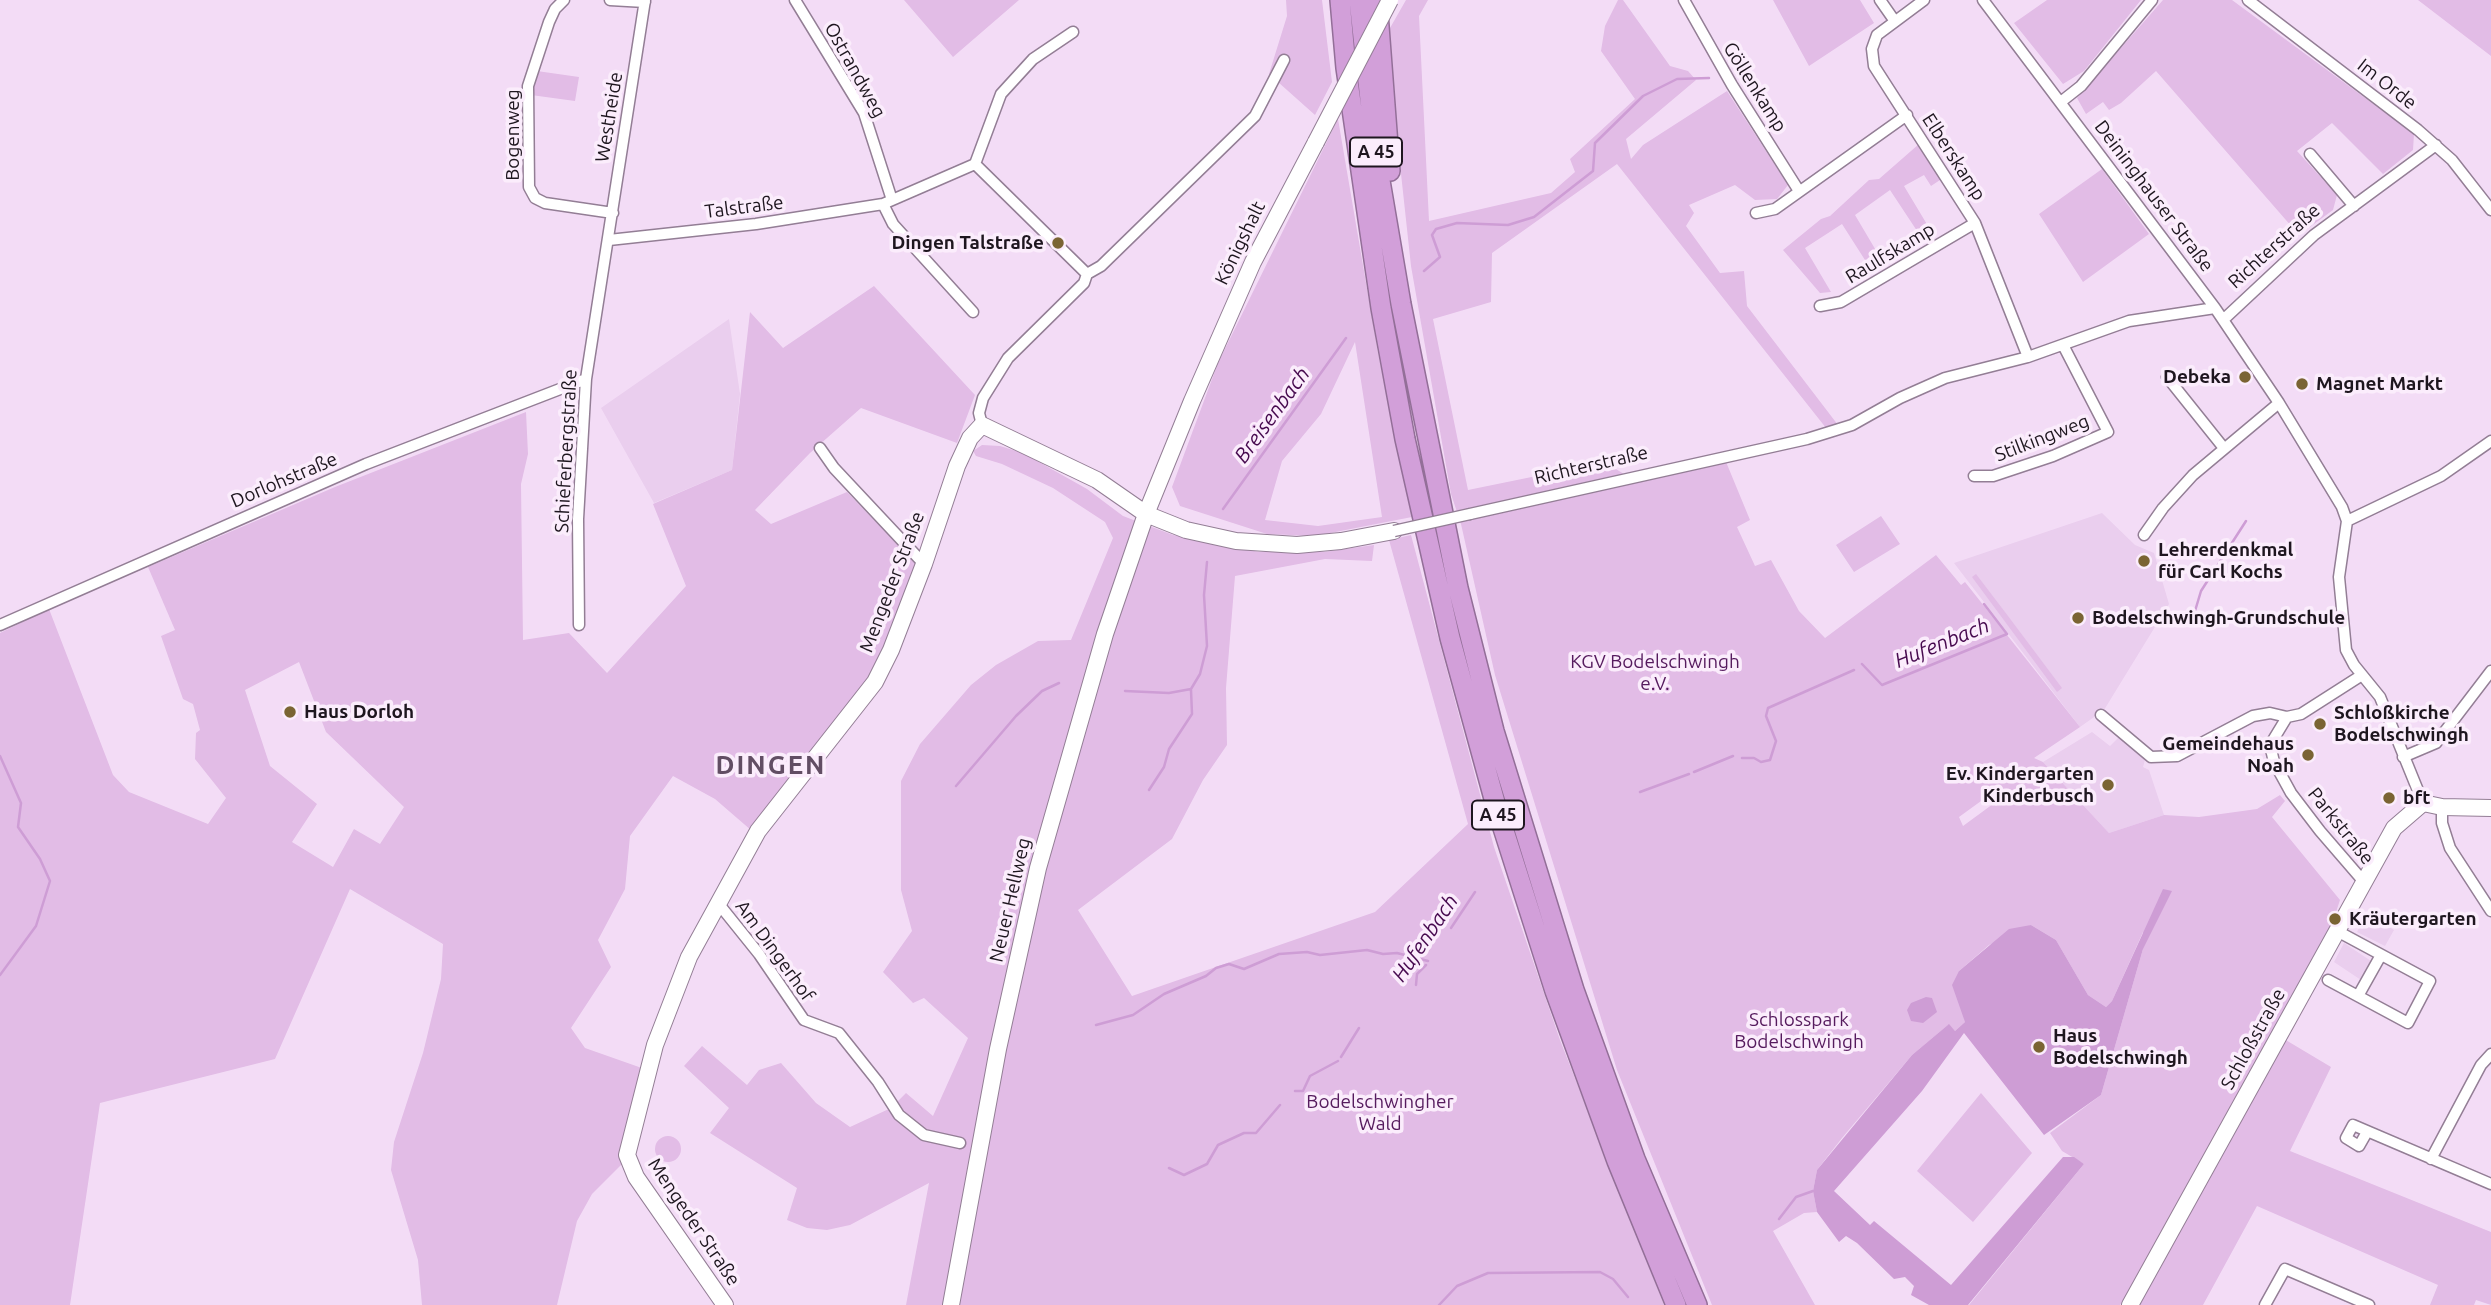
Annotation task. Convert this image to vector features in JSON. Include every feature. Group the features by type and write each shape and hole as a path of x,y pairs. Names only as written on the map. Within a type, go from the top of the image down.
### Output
{"highway":[{"path":"1333,0 1346,68"},
{"name":"A 45","path":"1340,0 1346,68 1381,308 1405,439 1474,732 1518,879 1576,1052 1640,1220 1676,1305"},
{"name":"A 45","path":"1359,0 1377,163 1401,304 1458,588 1494,731 1538,882 1635,1159 1697,1305"},
{"path":"1377,0 1392,189 1404,276 1401,304"}],"street":[{"name":"Bogenweg","path":"564,0 555,9 549,22 528,86 529,187 535,198 545,203 613,213"},
{"path":"610,0 645,1"},
{"name":"Ostrandweg","path":"795,0 863,113 888,202"},
{"name":"Königshalt","path":"1146,514 1253,262 1390,0"},
{"name":"Göllenkamp","path":"1684,0 1732,85 1800,191"},
{"path":"1880,0 1894,20"},
{"name":"Elberskamp","path":"1924,0 1894,20 1878,35 1872,57 1874,66 1975,223 2028,357"},
{"name":"Deininghauser Straße","path":"1983,0 2062,101 2215,308 2279,404 2342,507 2347,521"},
{"path":"2062,101 2081,86 2151,0"},
{"name":"Im Orde","path":"2248,0 2436,145 2452,160 2491,210"},
{"name":"Westheide","path":"609,240 645,1"},
{"path":"1073,32 1032,59 1001,94 975,164 1087,274"},
{"name":"Mengeder Straße","path":"725,1305 639,1183 627,1155 633,1122 666,1013 718,903 766,818 854,712 875,682 891,650 924,564 957,466 970,438 982,425 979,414 983,398 1008,358 1084,283 1087,274 1101,266 1255,116 1284,60"},
{"path":"1756,213 1775,209 1907,115"},
{"name":"Richterstraße","path":"2223,320 2314,235 2436,145"},
{"name":"Richterstraße","path":"2309,154 2354,206"},
{"name":"Talstraße","path":"609,240 756,224 888,202 975,164"},
{"path":"888,202 893,224 973,312"},
{"name":"Raulfskamp","path":"1820,306 1841,302 1975,223"},
{"name":"Schieferbergstraße","path":"579,625 578,506 586,379 609,240"},
{"name":"Richterstraße","path":"982,425 1097,480 1146,514 1186,530 1264,544 1341,541 1807,439 1852,425 1919,388 1945,378 2028,357 2129,321 2215,308"},
{"name":"Stilkingweg","path":"1974,476 1993,476 2053,456 2108,432 2063,345"},
{"path":"2167,377 2184,390 2223,447"},
{"name":"Dorlohstraße","path":"0,625 366,464 586,379"},
{"path":"2144,535 2163,508 2223,447 2279,404"},
{"path":"2491,441 2441,476 2347,521 2339,577 2346,649 2379,697 2423,803 2442,807 2491,808"},
{"path":"820,448 835,468 924,564"},
{"name":"Neuer Hellweg","path":"951,1305 998,1049 1038,869 1097,659 1146,514"},
{"path":"2403,757 2436,743 2491,671"},
{"path":"2101,715 2156,759 2177,756 2195,749 2253,716 2270,713 2287,717 2312,708 2362,675"},
{"name":"Parkstraße","path":"2287,717 2270,745 2274,762 2296,800 2360,877"},
{"name":"Schloßstraße","path":"2130,1305 2337,930 2360,877 2394,828 2423,803"},
{"path":"2442,807 2442,822 2450,848 2491,911"},
{"name":"Am Dingerhof","path":"718,903 759,954 805,1022 839,1032 878,1082 891,1106 908,1124 924,1135 960,1143"},
{"path":"2328,980 2408,1023 2430,981 2337,930"},
{"path":"2358,996 2381,955"},
{"path":"2431,1159 2480,1065 2491,1054"},
{"path":"2367,1132 2491,1184"},
{"path":"2265,1305 2285,1269 2369,1305"}],"shaded area":[{"path":"729,319 740,394 732,470 654,503 601,408"},
{"name":"Bodelschwingh-Grundschule","path":"2102,513 2135,545 2154,553 2169,604 2104,710 2080,727 1954,563"},
{"name":"Ev. Kindergarten Kinderbusch","path":"2092,732 2110,746 2121,735 2146,756 2143,767 2149,770 2164,815 2109,833 2043,762"},
{"path":"2163,889 2172,891 2143,949 2101,1095 2044,1135 1964,1033 1922,1091 1834,1191 1870,1225 1874,1221 1951,1285 2063,1157 2074,1157 2084,1164 1968,1305 1929,1305 1911,1295 1914,1286 1905,1277 1894,1279 1857,1243 1846,1236 1839,1242 1817,1212 1813,1191 1817,1170 1912,1055 1949,1024 1955,1031 1965,1022 1952,985 1959,971 2009,929 2031,925 2056,940 2088,995 2106,1007 2112,1001"},
{"path":"2367,913 2394,930 2385,946 2357,932"},
{"path":"2344,943 2371,961 2361,980 2334,962"},
{"path":"1926,997 1932,998 1937,1012 1923,1023 1911,1021 1907,1010 1911,1003"}],"green space":[{"path":"904,0 1019,0 953,57"},
{"path":"1286,0 1322,0 1332,82 1315,115 1269,74 1287,16"},
{"path":"1406,0 1428,0 1419,16 1429,221 1551,193 1575,172 1570,159 1635,99 1601,51 1605,26 1618,0 1623,0 1670,66 1688,71 1696,80 1626,139 1631,159 1643,145 1727,91 1788,185 1777,199 1755,200 1735,185 1689,205 1694,213 1686,226 1720,273 1744,271 1747,306 1838,425 1830,433 1617,164 1492,253 1491,302 1433,319 1468,490 1605,462 1630,478 1724,457 1750,520 1737,527 1755,566 1771,560 1799,611 1825,638 1936,555 1961,585 1965,582 2080,727 2034,758 2043,762 2109,833 2164,815 2199,817 2257,809 2280,795 2285,801 2272,817 2340,900 2328,936 2279,1036 2331,1067 2290,1151 2491,1232 2491,1305 2476,1300 2474,1305 2430,1305 2438,1285 2257,1206 2203,1305 2134,1305 2216,1148 2120,1305 1969,1305 2084,1164 2062,1151 2050,1133 2101,1095 2143,949 2143,932 2112,1001 2106,1007 2088,995 2056,940 2031,925 1989,945 1959,971 1965,1022 1955,1031 1948,1025 1912,1055 1817,1170 1813,1191 1817,1212 1804,1213 1773,1231 1815,1305 1712,1305 1617,1070 1495,675 1461,524 1451,494 1411,266 1386,35","holes":["1999,788 2008,793 1963,826 1959,817"]},
{"path":"1773,0 1860,0 1874,23 1809,66"},
{"path":"2047,0 2141,0 2084,71 2063,84 2014,23"},
{"path":"2163,0 2232,0 2414,134 2413,150 2383,174 2332,123 2297,151 2337,195 2333,210 2299,235 2156,71 2121,103 2109,110 2103,102 2086,114 2077,98"},
{"path":"2418,0 2491,0 2491,56"},
{"path":"537,71 579,77 575,101 531,95"},
{"path":"1338,119 1378,353 1412,517 1315,536 1267,534 1180,506 1172,487 1218,363","holes":["1355,342 1382,517 1318,526 1265,520 1282,461 1321,414"]},
{"path":"1919,144 1943,178 1931,186 1924,175 1904,186 1934,236 1925,243 1890,190 1855,215 1884,264 1872,271 1842,224 1805,248 1831,292 1820,293 1783,250 1821,219 1830,216 1869,180 1879,179"},
{"path":"2102,169 2149,234 2083,282 2039,214"},
{"path":"874,286 975,395 957,443 861,408 810,453 755,510 771,524 847,492 919,567 877,662 856,698 759,837 715,799 673,776 630,836 625,889 598,940 611,967 571,1028 585,1048 656,1073 633,1153 592,1194 577,1221 557,1305 422,1305 418,1260 391,1170 394,1142 423,1053 441,979 443,944 350,889 275,1059 100,1103 70,1305 0,1305 0,633 49,609 113,775 129,792 208,824 226,798 195,759 196,733 200,730 193,704 183,699 161,636 175,630 148,567 335,487 526,412 528,454 521,484 523,640 569,633 607,673 686,586 653,504 732,470 750,312 783,348","holes":["299,662 326,732 404,807 380,844 354,829 333,867 292,842 317,804 270,766 245,690"]},
{"name":"Bodelschwingher Wald","path":"982,445 1000,446 1023,453 1087,489 1123,516 1173,535 1259,552 1324,552 1374,545 1372,561 1325,559 1235,576 1226,688 1227,745 1203,780 1172,839 1078,910 1132,996 1375,912 1468,824 1389,540 1411,535 1494,847 1560,1040 1664,1305 906,1305 929,1183 850,1225 827,1230 807,1228 787,1220 797,1188 710,1133 729,1108 684,1066 702,1046 747,1085 759,1070 781,1063 816,1103 850,1127 891,1108 927,1132 894,1105 906,1093 933,1116 968,1038 924,998 913,1003 883,972 912,931 901,890 901,781 920,744 971,685 996,665 1038,641 1071,640 1113,538 1105,522 1053,488 1002,464 976,456 973,451"},
{"path":"1881,516 1900,544 1854,572 1836,545"},
{"path":"1976,574 2062,688 2057,692 1972,577"},
{"path":"1981,1093 2032,1153 1973,1222 1917,1171"},
{"path":"668,1136 677,1140 681,1149 677,1158 668,1162 659,1158 655,1149 659,1140"}],"waterway":[{"name":"Breisenbach","path":"1424,271 1440,257 1432,235 1436,229 1457,223 1508,225 1534,217 1593,171 1595,143 1643,96 1677,79 1709,78"},
{"name":"Breisenbach","path":"1223,509 1346,338"},
{"path":"2195,611 2201,591 2246,521"},
{"name":"Breisenbach","path":"1125,691 1169,693 1191,689 1200,674 1207,646 1204,595 1207,562"},
{"name":"Hufenbach","path":"1862,664 1882,685 2007,634 1984,604"},
{"name":"Hufenbach","path":"1742,758 1754,758 1761,762 1770,760 1776,741 1766,716 1768,708 1854,670"},
{"name":"Breisenbach","path":"956,786 1016,716 1042,691 1059,683"},
{"path":"1149,790 1164,767 1169,749 1192,714 1191,690"},
{"path":"0,756 21,803 18,827 40,859 50,881 36,926 0,975"},
{"name":"Hufenbach","path":"1694,772 1733,756"},
{"name":"Hufenbach","path":"1640,792 1689,774"},
{"name":"Hufenbach","path":"1451,928 1475,892"},
{"path":"1096,1025 1133,1015 1164,994 1206,976 1216,968 1229,964 1244,969 1279,954 1307,952 1320,955 1367,950 1383,954 1397,953 1428,961"},
{"name":"Hufenbach","path":"1416,985 1417,974 1426,965"},
{"name":"Hufenbach","path":"1341,1057 1359,1028"},
{"name":"Hufenbach","path":"1295,1091 1303,1091 1310,1076 1338,1061"},
{"name":"Hufenbach","path":"1169,1168 1184,1175 1207,1164 1218,1145 1244,1133 1256,1133 1280,1105"},
{"path":"1779,1219 1796,1197 1813,1191"},
{"path":"1439,1305 1457,1286 1488,1273 1600,1272 1613,1279 1628,1297"}],"place":[{"name":"Dingen Talstraße","path":"1058,243"},
{"name":"Debeka","path":"2245,377"},
{"name":"Magnet Markt","path":"2302,384"},
{"name":"Lehrerdenkmal für Carl Kochs","path":"2144,561"},
{"name":"Bodelschwingh-Grundschule","path":"2078,618"},
{"name":"Haus Dorloh","path":"290,712"},
{"name":"Schloßkirche Bodelschwingh","path":"2320,724"},
{"name":"Gemeindehaus Noah","path":"2308,755"},
{"name":"Ev. Kindergarten Kinderbusch","path":"2108,785"},
{"name":"bft","path":"2389,798"},
{"name":"Kräutergarten","path":"2335,919"},
{"name":"Haus Bodelschwingh","path":"2039,1047"}],"district":[{"name":"DINGEN","path":"771,765"}],"park label":[{"name":"KGV Bodelschwingh e.V.","path":"1655,673"},
{"name":"Schlosspark Bodelschwingh","path":"1799,1031"}]}
